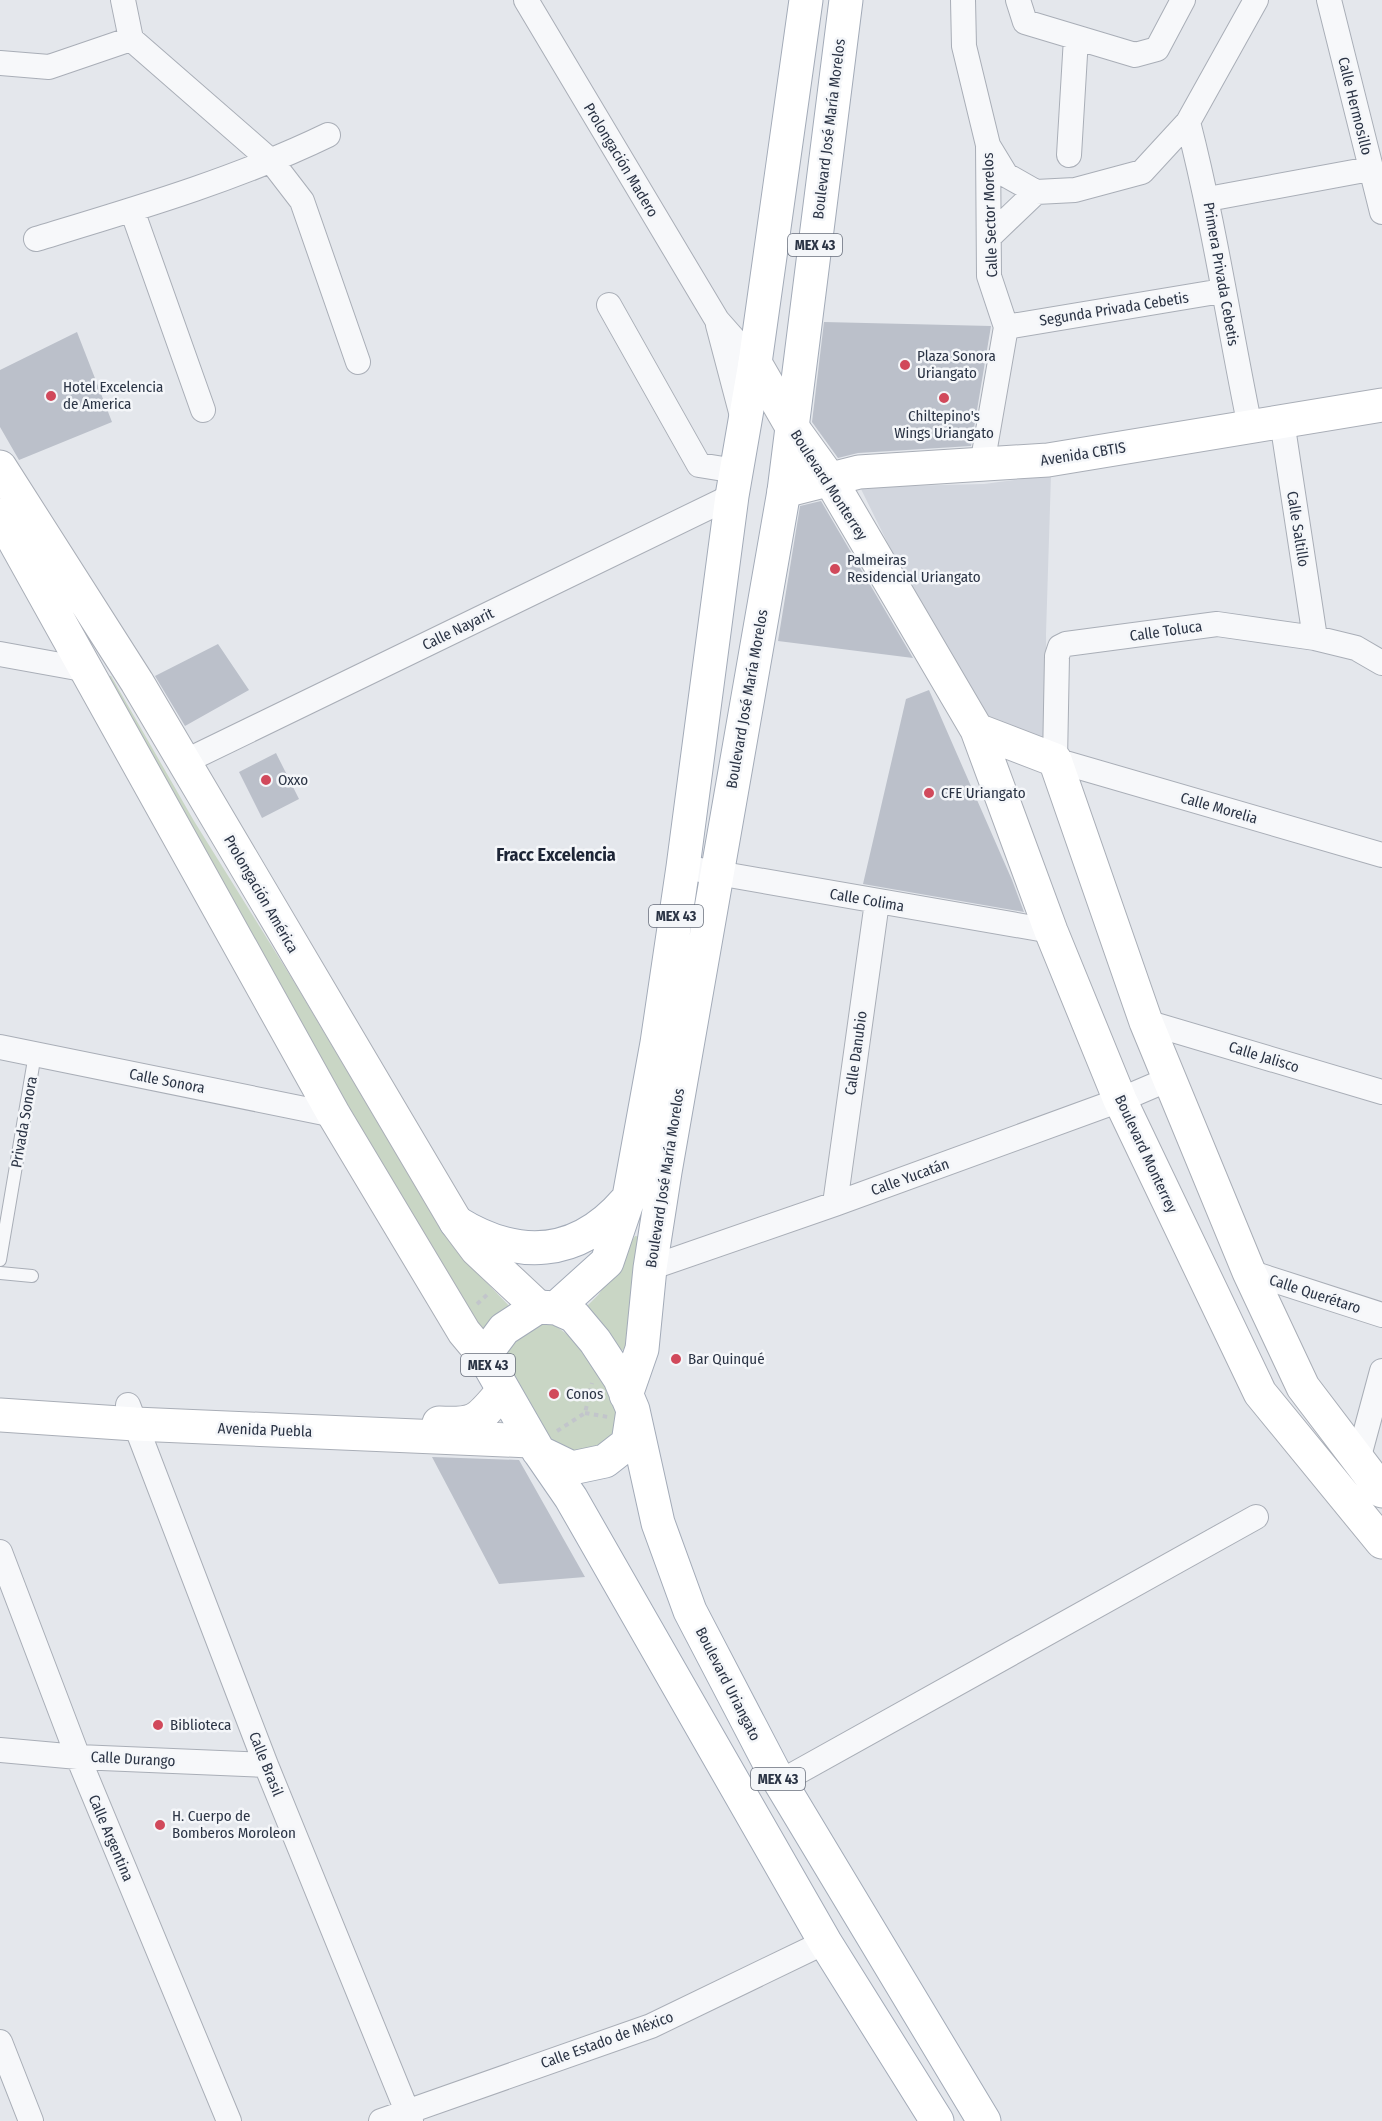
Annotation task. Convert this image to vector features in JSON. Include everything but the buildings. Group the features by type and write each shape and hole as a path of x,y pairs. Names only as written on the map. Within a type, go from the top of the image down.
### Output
{"street":[{"path":"123,0 131,39 272,162 302,201 358,362"},
{"name":"Prolongación Madero","path":"526,0 717,320 755,363"},
{"name":"Boulevard José María Morelos","path":"547,1307 607,1262 629,1197 655,1054 683,867 734,483 755,363 806,0"},
{"name":"Boulevard José María Morelos","path":"624,1407 642,1349 650,1268 784,491 846,0"},
{"name":"Calle Sector Morelos","path":"963,0 964,46 988,145 989,276 1006,327 982,465"},
{"path":"1018,0 1024,22 1135,55 1157,49 1183,0"},
{"path":"988,145 1006,175 1036,192 1075,190 1142,172 1188,122 1256,0"},
{"name":"Calle Hermosillo","path":"1336,1 1370,169 1382,212"},
{"path":"1069,155 1076,38"},
{"path":"0,63 50,67 131,39"},
{"name":"Primera Privada Cebetis","path":"1188,122 1208,199 1222,291 1250,427"},
{"path":"36,239 132,210 272,162 328,135"},
{"path":"1208,199 1370,169"},
{"path":"989,237 1036,192"},
{"path":"132,210 203,410"},
{"name":"Segunda Privada Cebetis","path":"1006,327 1222,291"},
{"path":"609,305 699,465 734,483"},
{"name":"Prolongación Madero","path":"717,320 744,422"},
{"name":"Boulevard Monterrey","path":"755,363 792,427 831,481 977,730 1052,931 1120,1100 1260,1393 1382,1542"},
{"name":"Avenida CBTIS","path":"734,483 748,506 766,505 784,491 860,472 1048,460 1382,405"},
{"path":"744,422 769,418 792,427"},
{"name":"Calle Saltillo","path":"1282,421 1315,638"},
{"name":"Prolongación América","path":"0,467 137,682 456,1222 477,1250 507,1277 547,1307"},
{"name":"Calle Nayarit","path":"184,762 734,483"},
{"path":"0,515 334,1114 458,1321 484,1356"},
{"name":"Calle Toluca","path":"1055,760 1057,656 1060,647 1217,624 1315,638 1356,648 1382,663"},
{"path":"0,654 114,673 137,682"},
{"path":"977,730 1055,760 1146,1022 1249,1272 1303,1387 1382,1491"},
{"path":"994,777 998,760 1008,750 1022,747"},
{"name":"Calle Morelia","path":"1055,760 1382,855"},
{"name":"Calle Colima","path":"683,867 1052,931"},
{"name":"Calle Danubio","path":"835,1204 877,902"},
{"name":"Calle Jalisco","path":"1146,1022 1382,1092"},
{"name":"Calle Sonora","path":"0,1047 334,1114"},
{"name":"Calle Yucatán","path":"650,1268 835,1204 1120,1100 1169,1079"},
{"path":"456,1222 479,1237 510,1247 552,1248 597,1228 615,1214 629,1197"},
{"name":"Calle Querétaro","path":"1249,1272 1382,1315"},
{"name":"MEX 43","path":"534,1446 572,1468 605,1461 628,1443 620,1379 599,1347 574,1316 547,1307 504,1329 484,1356 534,1446 571,1498 825,1942 937,2121"},
{"path":"1358,1460 1382,1371"},
{"name":"Avenida Puebla","path":"0,1415 131,1415 465,1424 481,1418 502,1392"},
{"name":"Avenida Puebla","path":"0,1398 131,1415 534,1446"},
{"name":"Boulevard Uriangato","path":"624,1407 658,1523 690,1611 780,1782 984,2121"},
{"name":"Calle Brasil","path":"131,1415 266,1765 409,2116"},
{"path":"780,1782 1256,1517"},
{"name":"Calle Argentina","path":"0,1552 78,1757 229,2121"},
{"name":"Calle Durango","path":"0,1750 78,1757 266,1765"},
{"name":"Calle Estado de México","path":"381,2121 409,2116 651,2026 825,1942"},
{"path":"0,2042 31,2121"}],"lane":[{"name":"Privada Sonora","path":"0,1260 35,1054"},
{"path":"0,1273 32,1276"}],"path":[{"path":"458,1321 507,1277"},
{"path":"585,1413 599,1347"},
{"path":"534,1446 585,1413 624,1407"}],"shaded area":[{"path":"1051,475 1046,634 1047,748 985,728 860,487 984,484"}],"green space":[{"path":"102,675 111,676 194,821 296,985 427,1206 457,1252 514,1311 480,1338"},
{"path":"635,1236 642,1237 626,1347 618,1354 587,1306 599,1294"},
{"path":"549,1323 560,1329 581,1348 607,1387 616,1411 616,1444 554,1457 504,1368 509,1342 537,1324"}],"place":[{"name":"Plaza Sonora Uriangato","path":"905,365"},
{"name":"Hotel Excelencia de America","path":"51,396"},
{"name":"Chiltepino's Wings Uriangato","path":"944,398"},
{"name":"Palmeiras Residencial Uriangato","path":"835,569"},
{"name":"Oxxo","path":"266,780"},
{"name":"CFE Uriangato","path":"929,793"},
{"name":"Bar Quinqué","path":"676,1359"},
{"name":"Conos","path":"554,1394"},
{"name":"Biblioteca","path":"158,1725"},
{"name":"H. Cuerpo de Bomberos Moroleon","path":"160,1825"}],"district":[{"name":"Fracc Excelencia","path":"556,855"}]}
